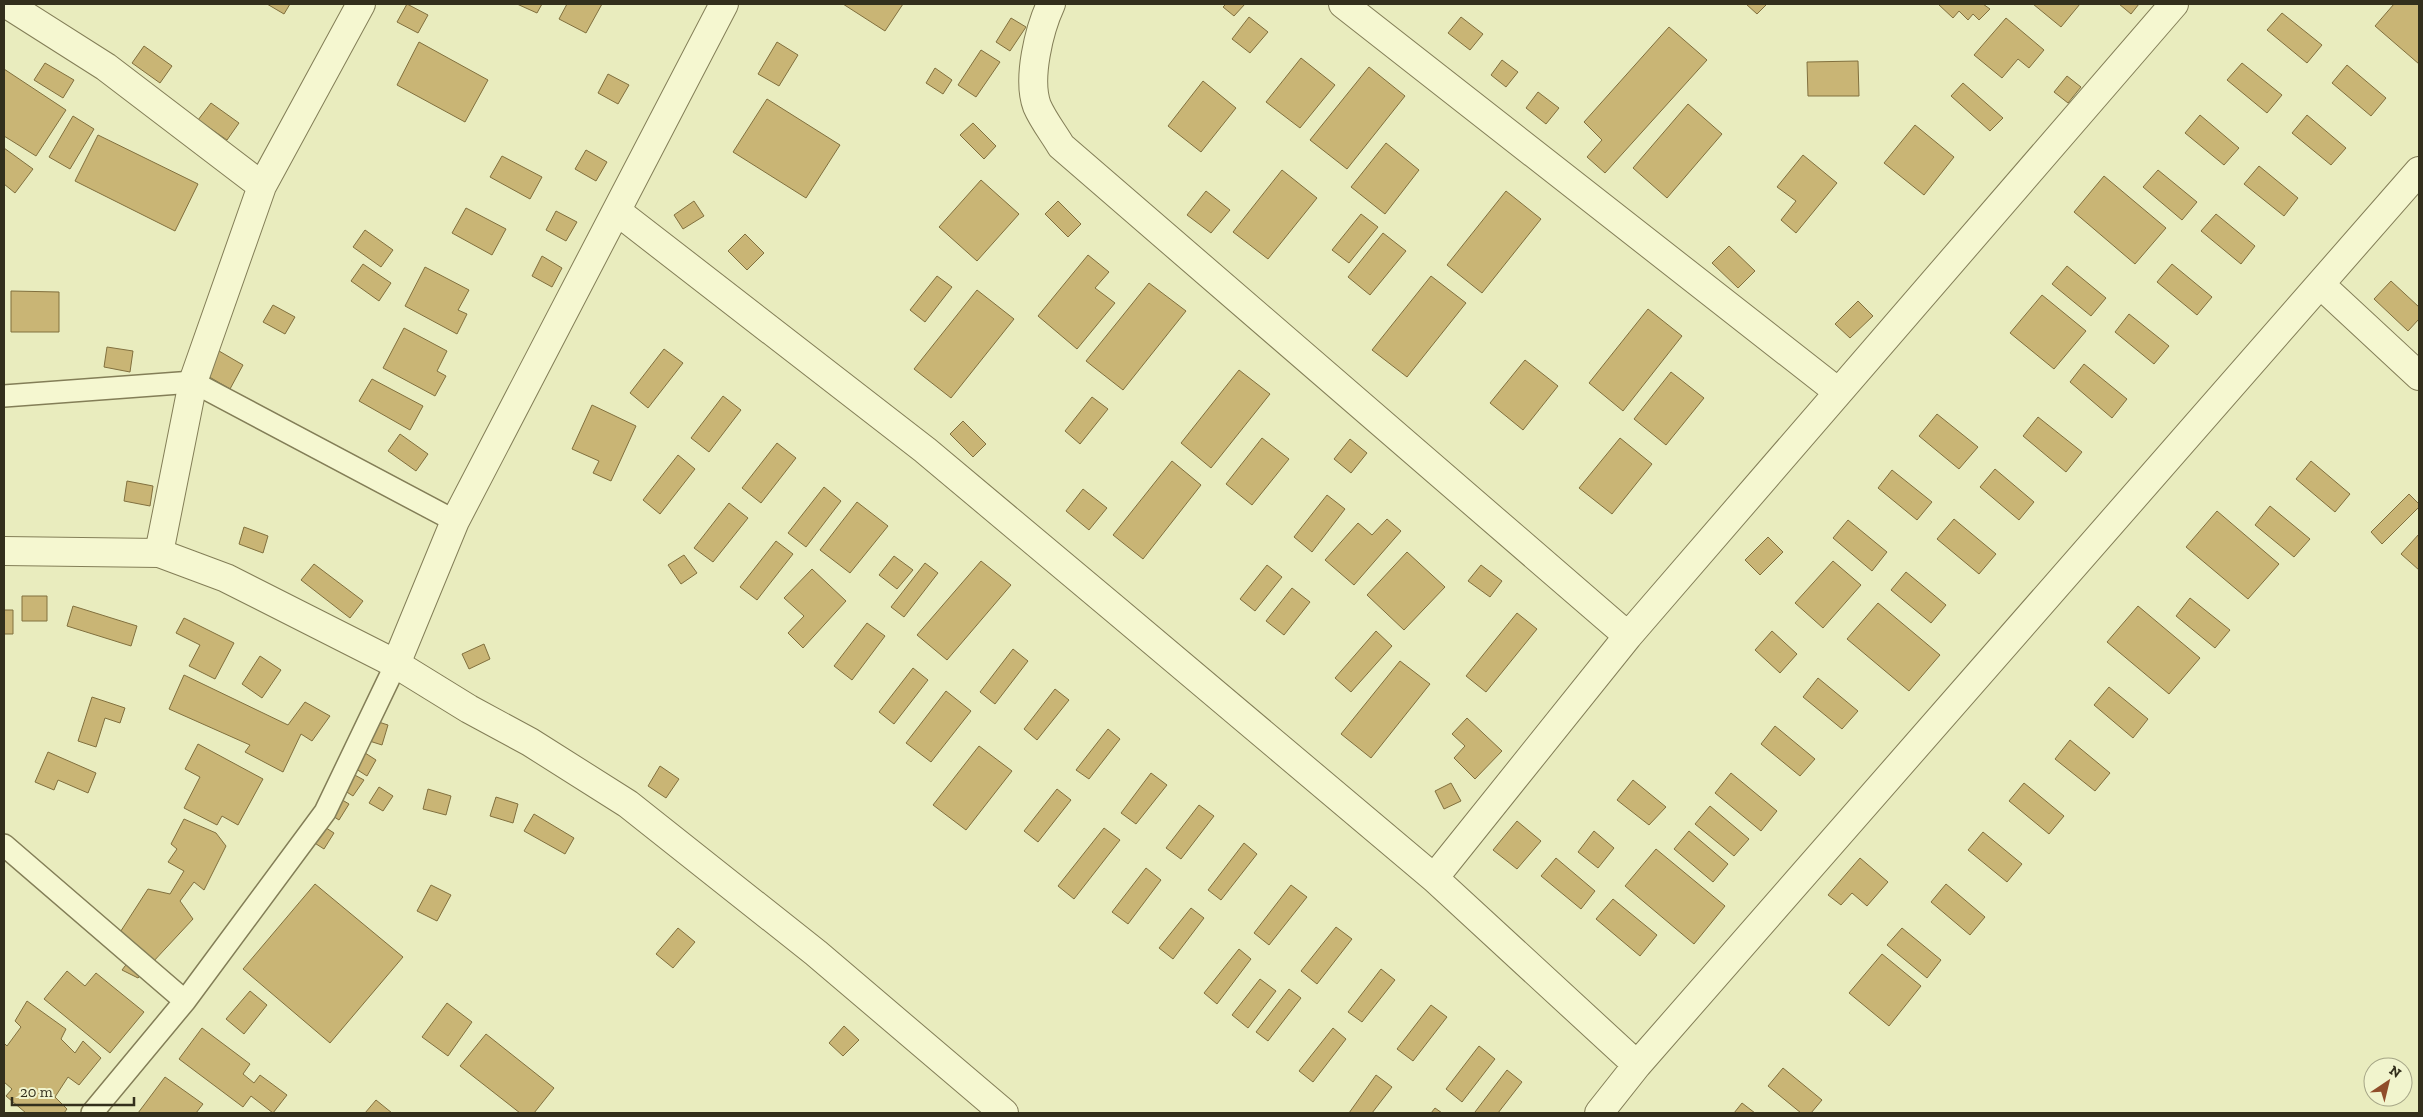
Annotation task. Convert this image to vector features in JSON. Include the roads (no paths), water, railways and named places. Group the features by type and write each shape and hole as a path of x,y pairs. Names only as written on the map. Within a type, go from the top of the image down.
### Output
{"street":[{"path":"4,4 106,67 262,186"},
{"path":"159,553 193,382 262,186 361,4"},
{"path":"396,664 455,522 618,212 724,4"},
{"path":"1051,4 1038,46 1032,83 1037,106 1061,146 1628,636"},
{"path":"1344,4 1837,391"},
{"path":"1434,878 1628,636 1837,391 2174,4"},
{"path":"1599,1113 1637,1065 2419,171"},
{"path":"618,212 924,450 1434,878 1637,1065"},
{"path":"2321,285 2419,376"},
{"path":"4,551 159,553 226,578 396,664 469,709 530,742 628,804 816,953 1004,1113"}],"lane":[{"path":"4,396 193,382 455,522"},
{"path":"92,1113 185,1001 325,812 396,664"},
{"path":"4,845 185,1001"}]}
